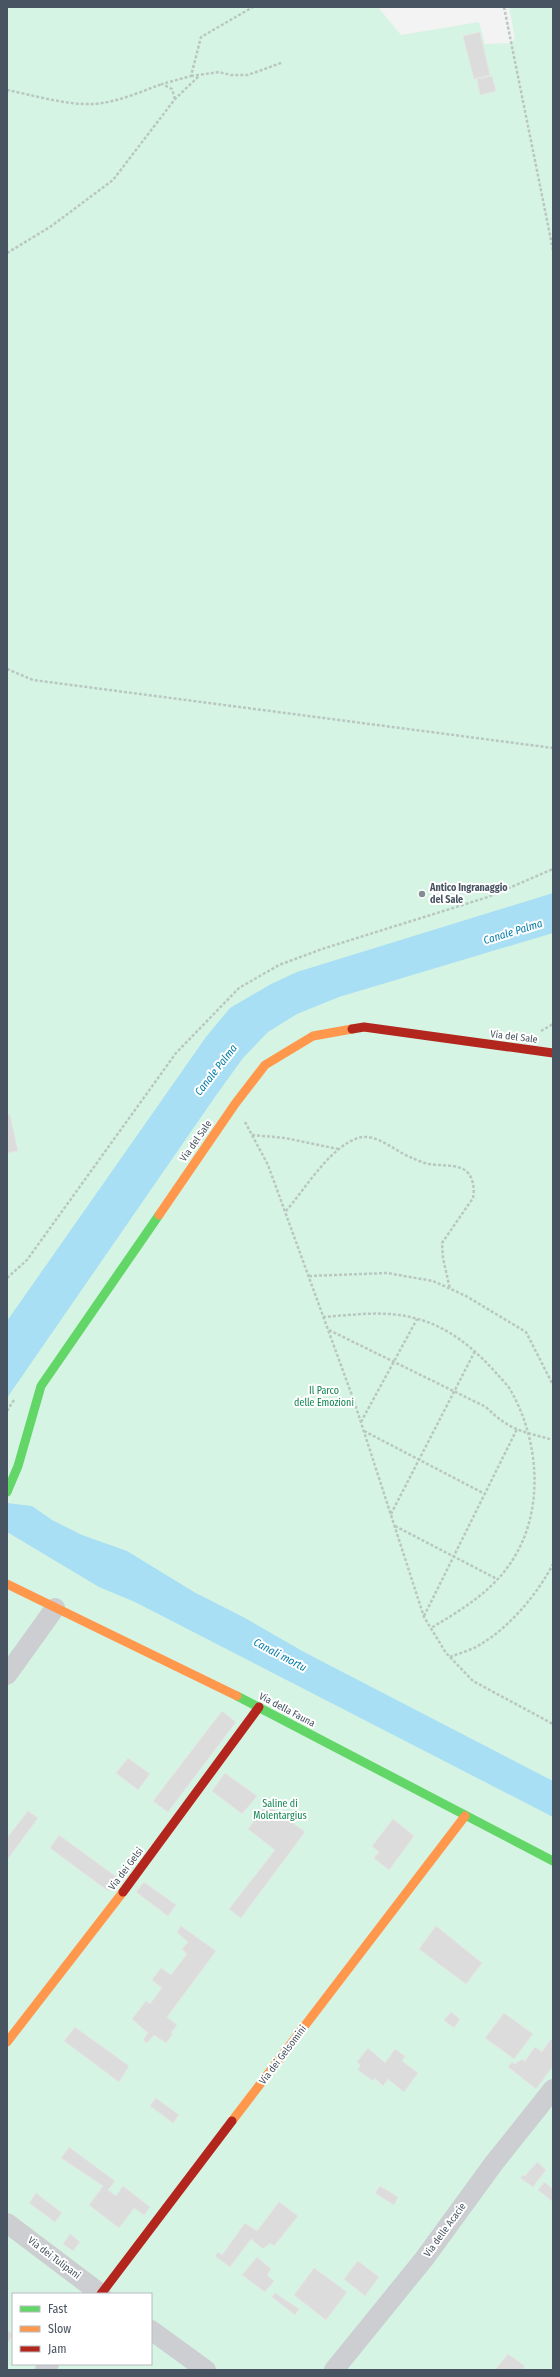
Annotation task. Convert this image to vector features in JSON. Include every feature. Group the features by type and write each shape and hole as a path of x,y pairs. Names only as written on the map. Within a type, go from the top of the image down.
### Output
{"street":[{"name":"Via del Sale","path":"7,1492 16,1475 32,1408 41,1386 235,1104 265,1065 313,1036 364,1027 553,1053"},
{"name":"Via della Fauna","path":"7,1584 259,1707 553,1861"},
{"path":"7,1674 55,1608"},
{"name":"Via dei Gelsi","path":"7,2042 130,1883 259,1707"},
{"name":"Via dei Gelsomini","path":"102,2293 465,1816"},
{"name":"Via delle Acacie","path":"334,2370 424,2259 494,2163 553,2089"},
{"name":"Via dei Tulipani","path":"7,2223 100,2293"},
{"path":"152,2331 206,2370"}],"path":[{"path":"191,76 201,37 253,7"},
{"path":"504,7 553,250"},
{"path":"7,90 48,99 91,104 123,98 162,84 191,76 219,72 231,75 248,76 281,64"},
{"path":"7,253 62,220 113,180 175,99 199,76"},
{"path":"162,84 172,89 175,99"},
{"path":"7,669 33,680 553,748"},
{"path":"7,1278 27,1260 176,1053 239,988 280,965 322,949 488,897 553,868"},
{"path":"235,1104 268,1165 309,1276 361,1422 424,1616 450,1657 473,1681 553,1724"},
{"path":"252,1135 285,1138 338,1149"},
{"path":"285,1212 338,1149 358,1138 366,1137 384,1142 410,1157 428,1164 462,1169 471,1176 474,1190 473,1198 442,1243 443,1258 450,1289"},
{"path":"309,1276 387,1273 432,1281 450,1289 526,1332 553,1385"},
{"path":"323,1317 394,1315 417,1319 450,1333 475,1351 511,1390 530,1433 535,1473 533,1502 525,1536 507,1568 496,1579 460,1610 431,1628"},
{"path":"361,1422 417,1319"},
{"path":"328,1330 486,1408 500,1422 553,1440"},
{"path":"391,1515 475,1351"},
{"path":"7,1411 15,1398"},
{"path":"424,1616 517,1429"},
{"path":"364,1431 485,1494"},
{"path":"395,1526 496,1579"},
{"path":"450,1657 481,1644 508,1623 528,1601 553,1564"}],"green space":[{"path":"7,7 378,7 401,35 479,22 485,44 511,43 515,38 509,7 553,7 553,2370 7,2370"}],"water":[{"name":"Canale Palma","path":"553,893 553,933 339,997 297,1014 268,1032 243,1058 217,1094 7,1398 7,1321 206,1037 230,1008 271,984 297,972"},
{"name":"Canali mortu","path":"7,1503 32,1506 52,1520 82,1535 127,1551 194,1592 245,1618 304,1652 553,1781 553,1817 135,1602 99,1587 7,1532"}],"building":[{"path":"480,32 490,75 474,79 463,36"},
{"path":"492,76 496,91 480,95 477,79"},
{"path":"7,1115 10,1115 18,1151 7,1153"},
{"path":"222,1711 236,1722 168,1812 153,1801"},
{"path":"128,1758 150,1774 138,1790 116,1773"},
{"path":"225,1773 257,1796 242,1814 212,1791"},
{"path":"267,1804 305,1832 241,1918 229,1909 275,1850 248,1829"},
{"path":"28,1811 38,1818 7,1860 7,1838"},
{"path":"393,1819 414,1836 389,1870 374,1858 379,1852 372,1846"},
{"path":"59,1835 118,1878 108,1891 50,1848"},
{"path":"144,1882 176,1905 168,1916 136,1892"},
{"path":"181,1926 216,1951 167,2017 177,2025 171,2033 173,2034 166,2043 154,2035 147,2043 143,2040 148,2033 132,2019 146,2001 150,2004 162,1988 152,1980 161,1968 171,1975 187,1954 182,1949 188,1942 177,1932"},
{"path":"436,1926 482,1963 466,1984 419,1949"},
{"path":"451,2012 460,2019 454,2028 444,2020"},
{"path":"504,2013 533,2034 514,2059 485,2038"},
{"path":"75,2027 129,2066 119,2082 64,2041"},
{"path":"551,2039 553,2041 553,2066 536,2089 508,2067 512,2062 515,2064 522,2059 525,2061 535,2047 542,2052"},
{"path":"368,2048 385,2063 395,2049 405,2056 402,2061 418,2073 404,2092 388,2079 383,2086 375,2078 373,2081 358,2070 360,2065 357,2062"},
{"path":"156,2098 179,2115 173,2123 150,2106"},
{"path":"69,2147 115,2181 108,2190 116,2196 123,2186 150,2207 144,2215 134,2208 119,2228 89,2205 103,2186 61,2158"},
{"path":"537,2162 546,2170 533,2187 520,2178 523,2175 525,2176"},
{"path":"544,2182 553,2189 553,2202 538,2190"},
{"path":"380,2186 398,2197 394,2205 375,2193"},
{"path":"36,2193 62,2213 55,2222 29,2203"},
{"path":"279,2202 298,2216 274,2246 270,2243 263,2249 251,2239 230,2267 215,2256 218,2252 222,2255 245,2223 257,2231"},
{"path":"70,2234 80,2242 73,2251 63,2244"},
{"path":"257,2257 271,2269 267,2275 274,2281 265,2292 242,2275"},
{"path":"358,2261 379,2277 365,2296 344,2279"},
{"path":"314,2268 347,2292 326,2320 294,2295"},
{"path":"275,2293 299,2309 295,2315 272,2297"},
{"path":"7,2330 12,2334 12,2336 7,2344"},
{"path":"508,2354 525,2366 522,2370 495,2370"}],"traffic: fast":[{"path":"7,1492 18,1466 41,1386 159,1215"},
{"path":"237,1696 553,1861"}],"traffic: slow":[{"path":"159,1215 235,1104 265,1065 313,1036 352,1029"},
{"path":"7,1584 237,1696"},
{"path":"232,2121 465,1816"},
{"path":"7,2042 123,1892"}],"traffic: jam":[{"path":"352,1029 364,1027 553,1053"},
{"path":"123,1892 259,1707"},
{"path":"102,2293 232,2121"}],"place":[{"name":"Antico Ingranaggio del Sale","path":"422,894"}],"park label":[{"name":"Il Parco delle Emozioni","path":"324,1396"},
{"name":"Saline di Molentargius","path":"280,1810"}]}
